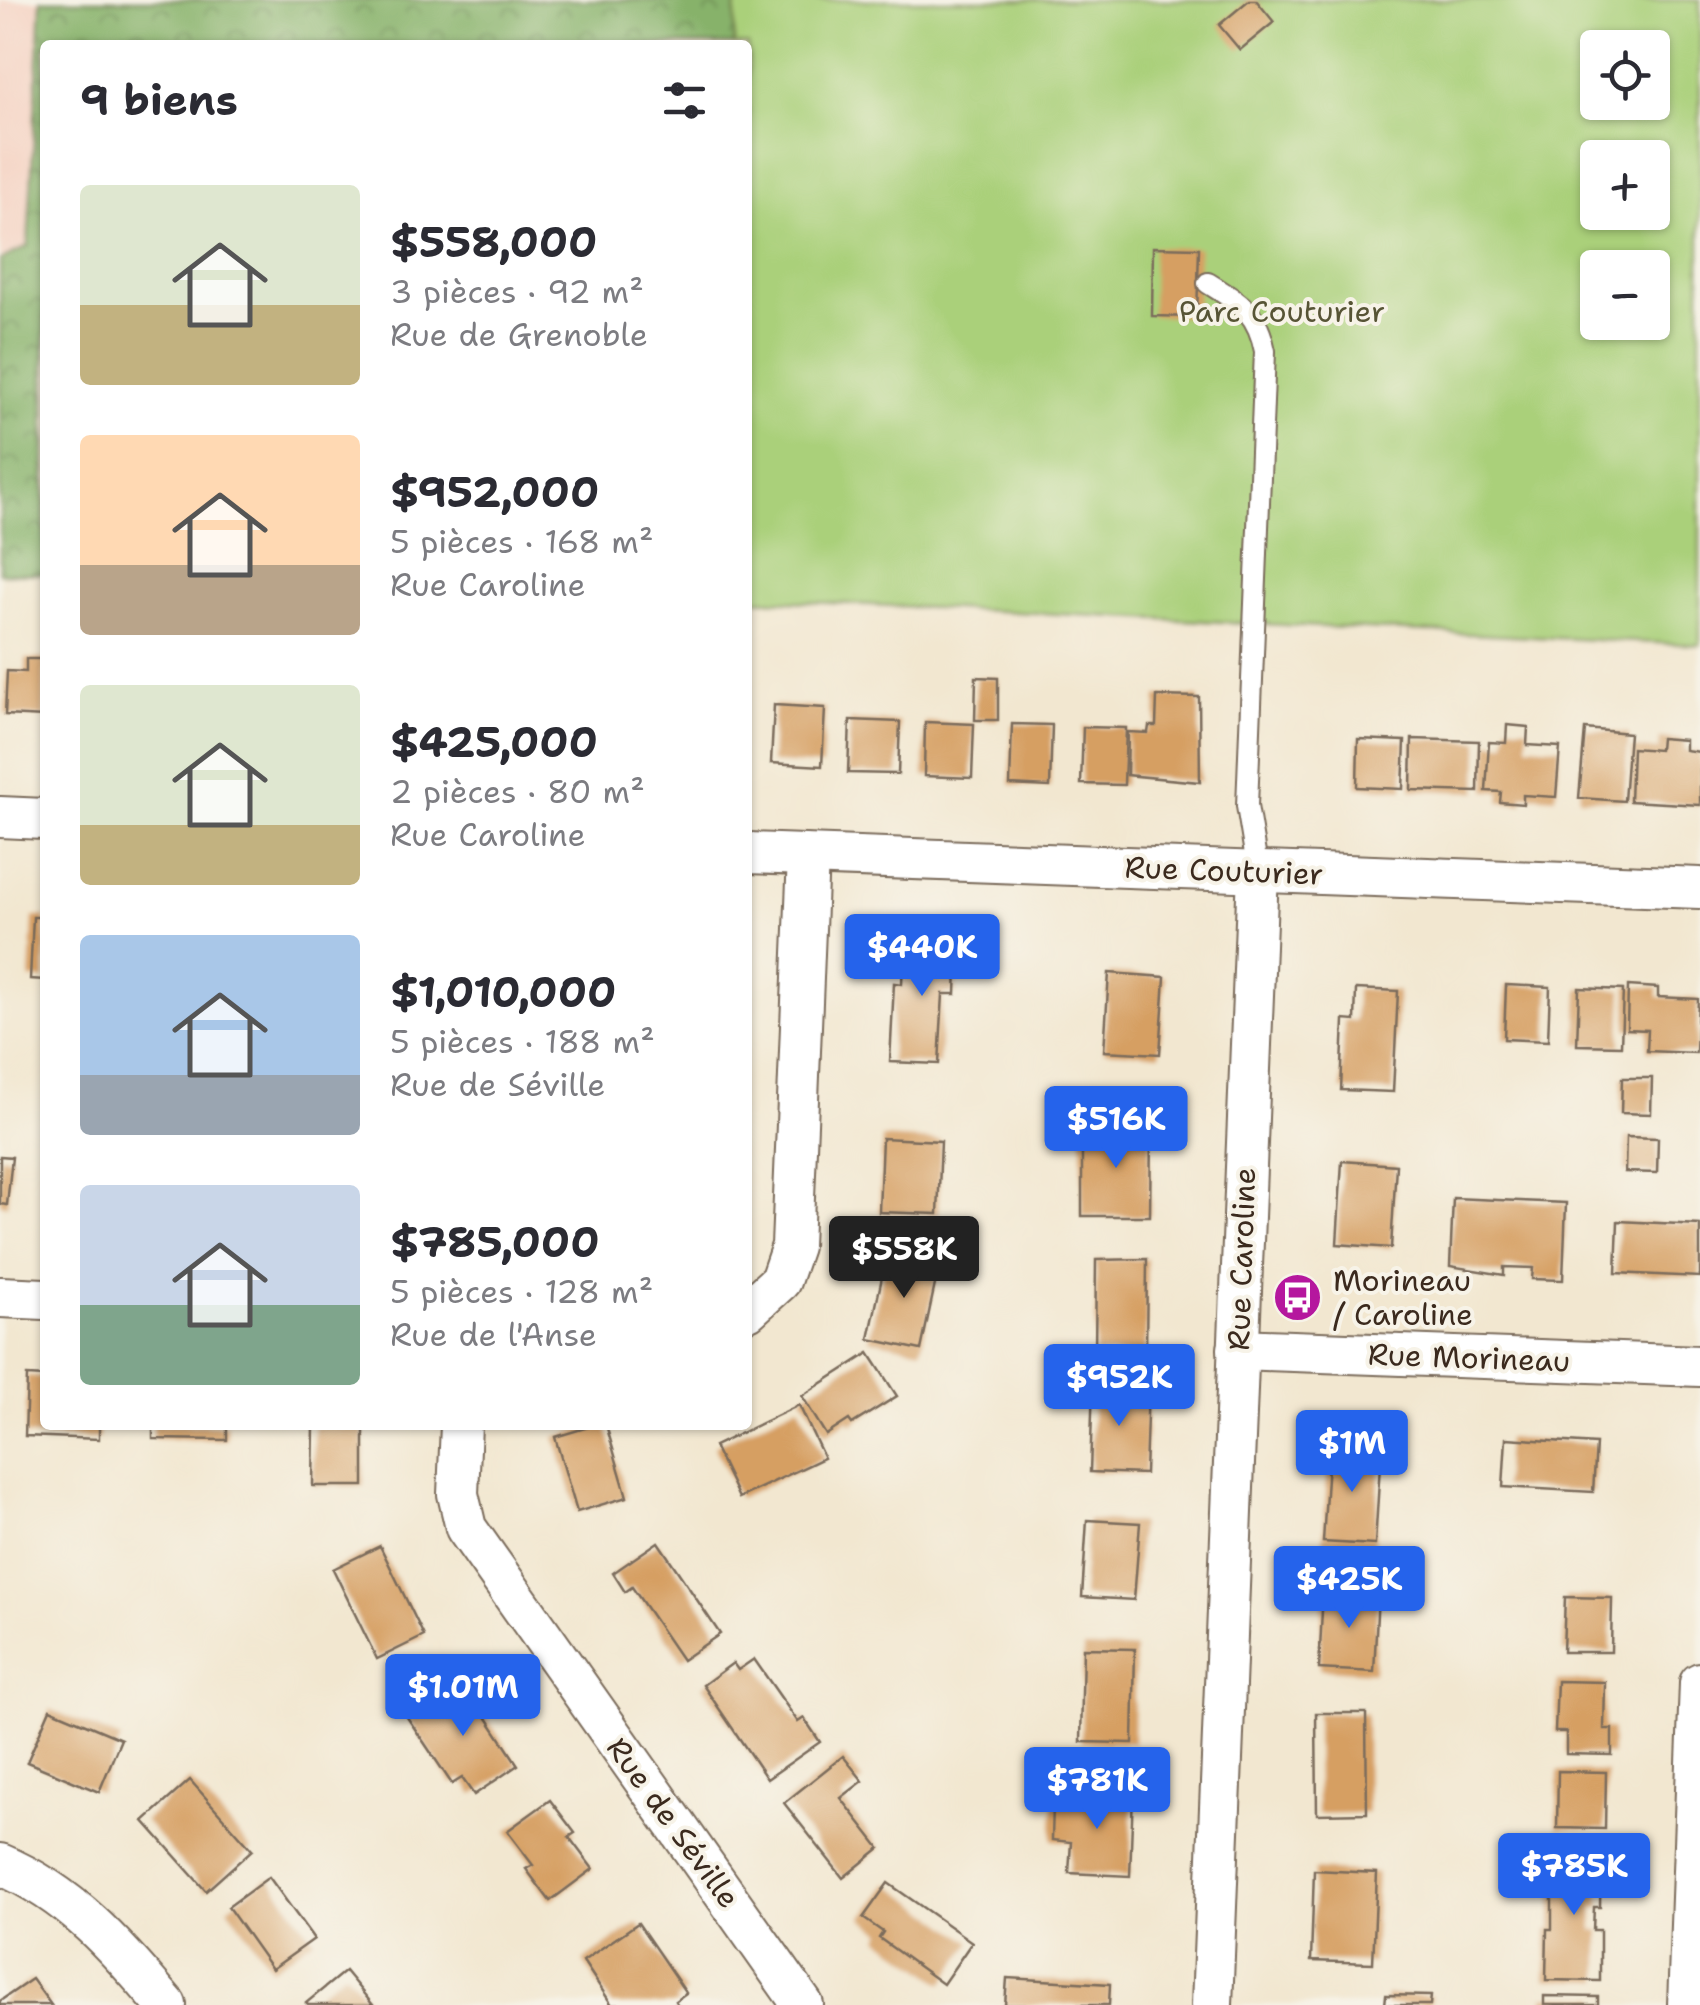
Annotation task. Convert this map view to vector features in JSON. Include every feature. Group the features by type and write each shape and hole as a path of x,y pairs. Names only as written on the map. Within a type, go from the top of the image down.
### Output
{"street":[{"path":"0,817 40,819"},
{"name":"Rue Couturier","path":"752,853 1700,888"},
{"path":"752,1306 780,1281 792,1246 808,856"},
{"name":"Rue Caroline","path":"1212,2005 1258,872"},
{"path":"0,1297 40,1299"},
{"name":"Rue Morineau","path":"1238,1349 1700,1366"},
{"name":"Rue de Séville","path":"461,1430 458,1494 466,1528 803,2005"},
{"path":"1688,2005 1700,1684"},
{"path":"0,1864 62,1897 121,1952 166,2005"}],"lane":[{"path":"1208,283 1244,307 1260,326 1265,352 1247,806 1258,872"}],"shaded area":[{"path":"0,0 736,0 734,40 40,40 40,574 0,573"}],"green space":[{"path":"41,0 736,0 734,40 40,40 40,574 0,573 0,260 28,246"},
{"name":"Parc Couturier","path":"736,0 1700,0 1700,645 752,599 752,40 734,40"}],"building":[{"path":"1249,0 1256,0 1274,22 1240,50 1219,25"},
{"path":"1153,247 1199,248 1197,317 1152,316"},
{"path":"26,659 40,659 40,717 5,715 7,671 26,672"},
{"path":"976,677 998,678 998,720 975,720"},
{"path":"1157,696 1199,697 1200,782 1127,775 1128,732 1148,733 1149,726 1156,726"},
{"path":"774,705 825,708 822,766 771,763"},
{"path":"850,720 900,722 898,774 848,773"},
{"path":"925,722 974,724 972,778 924,776"},
{"path":"1012,724 1052,725 1050,787 1010,785"},
{"path":"1507,725 1528,727 1527,745 1560,747 1556,797 1523,795 1523,804 1500,802 1501,792 1486,791 1489,742 1506,743"},
{"path":"1083,727 1126,728 1124,785 1081,784"},
{"path":"1585,729 1629,733 1624,801 1579,798"},
{"path":"1660,738 1685,740 1685,750 1700,752 1700,805 1630,801 1632,748 1659,750"},
{"path":"1358,739 1405,741 1403,789 1357,787"},
{"path":"1412,739 1479,741 1478,792 1411,790"},
{"path":"33,917 40,917 40,980 30,979"},
{"path":"904,937 958,939 956,994 943,994 939,1064 890,1062 894,983 902,984"},
{"path":"1109,973 1165,977 1160,1054 1104,1051"},
{"path":"1506,985 1550,987 1548,1041 1504,1039"},
{"path":"1628,986 1658,988 1658,997 1698,999 1696,1053 1647,1051 1648,1030 1627,1029"},
{"path":"1579,988 1623,990 1621,1046 1577,1045"},
{"path":"1356,989 1398,991 1393,1092 1341,1090 1344,1020 1355,1021"},
{"path":"1622,1078 1652,1078 1651,1114 1621,1113"},
{"path":"1082,1125 1151,1126 1150,1216 1082,1216"},
{"path":"1626,1137 1658,1138 1657,1173 1625,1172"},
{"path":"882,1138 941,1141 938,1214 879,1212"},
{"path":"0,1156 12,1157 7,1205 0,1204"},
{"path":"1342,1161 1396,1165 1391,1248 1337,1244"},
{"path":"1453,1198 1566,1203 1563,1280 1532,1279 1533,1268 1504,1267 1504,1275 1450,1266"},
{"path":"1618,1221 1700,1225 1700,1277 1616,1273"},
{"path":"900,1248 928,1254 924,1272 937,1275 921,1350 869,1339 885,1263 896,1265"},
{"path":"1147,1259 1146,1354 1095,1354 1096,1260"},
{"path":"869,1353 897,1396 826,1435 802,1396"},
{"path":"27,1376 40,1377 40,1430 99,1430 99,1439 25,1436"},
{"path":"1093,1384 1148,1386 1145,1474 1090,1472"},
{"path":"799,1405 824,1458 739,1498 714,1446"},
{"path":"153,1430 227,1430 227,1440 153,1439"},
{"path":"314,1430 364,1430 364,1486 313,1486"},
{"path":"578,1430 607,1430 627,1497 577,1512 555,1437"},
{"path":"1506,1438 1596,1444 1593,1492 1503,1487"},
{"path":"1329,1445 1381,1448 1375,1545 1323,1542"},
{"path":"1087,1520 1140,1523 1134,1600 1082,1597"},
{"path":"658,1542 720,1634 682,1660 632,1587 625,1592 613,1573"},
{"path":"380,1546 424,1636 377,1659 333,1569"},
{"path":"1323,1591 1378,1594 1374,1672 1319,1669"},
{"path":"1565,1597 1612,1598 1611,1652 1563,1652"},
{"path":"1083,1648 1135,1649 1133,1743 1081,1742"},
{"path":"754,1659 798,1722 804,1718 820,1742 767,1779 703,1685 733,1663 738,1670"},
{"path":"462,1680 518,1765 474,1795 462,1778 452,1784 407,1717"},
{"path":"1557,1681 1605,1682 1604,1729 1612,1729 1612,1755 1566,1754 1566,1732 1555,1732"},
{"path":"50,1709 121,1739 99,1792 27,1762"},
{"path":"1316,1713 1366,1713 1367,1813 1317,1814"},
{"path":"843,1756 863,1781 841,1798 880,1848 843,1878 784,1803"},
{"path":"1558,1771 1606,1772 1605,1829 1557,1828"},
{"path":"190,1780 252,1850 206,1891 144,1821"},
{"path":"1076,1790 1133,1792 1130,1876 1069,1873 1071,1842 1052,1840 1053,1804 1075,1805"},
{"path":"550,1800 575,1833 569,1837 593,1869 550,1901 526,1869 533,1865 507,1831"},
{"path":"1552,1852 1601,1853 1600,1907 1594,1907 1593,1930 1600,1930 1600,1981 1546,1980 1547,1929 1552,1929"},
{"path":"1314,1870 1377,1873 1373,1963 1311,1961"},
{"path":"269,1877 314,1939 272,1969 228,1907"},
{"path":"888,1883 972,1942 943,1984 879,1938 883,1932 863,1918"},
{"path":"638,1923 686,1993 675,2001 678,2005 612,2005 583,1961"},
{"path":"345,1971 373,2005 306,2003"},
{"path":"1007,1978 1110,1984 1109,2005 1005,2005"},
{"path":"32,1979 51,2005 0,2005 0,2001"},
{"path":"1386,1995 1431,1996 1430,2005 1385,2005"},
{"path":"1544,1996 1598,1997 1598,2005 1544,2005"}],"place":[{"name":"Morineau / Caroline","path":"1298,1298"}]}
